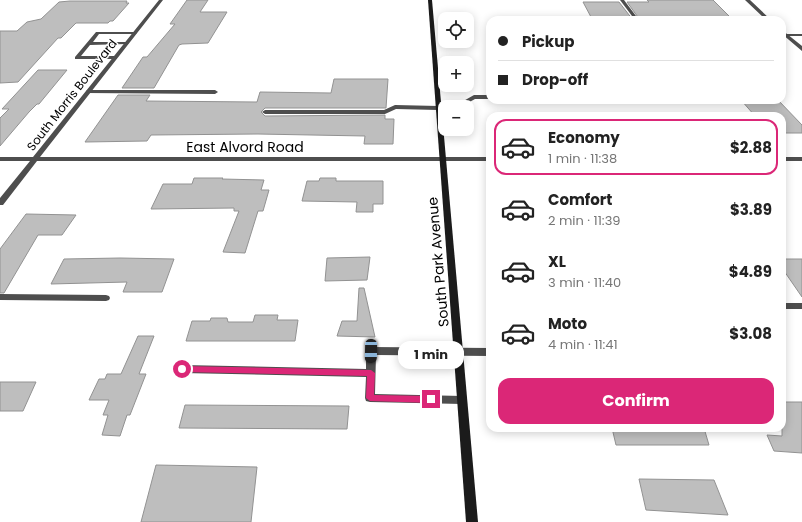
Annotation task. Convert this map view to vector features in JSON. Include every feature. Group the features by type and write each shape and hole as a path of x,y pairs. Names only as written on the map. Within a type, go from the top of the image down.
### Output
{"main road":[{"name":"South Park Avenue","path":"430,0 438,108"},
{"name":"South Park Avenue","path":"440,136 472,522"}],"street":[{"name":"South Morris Boulevard","path":"0,204 161,0"},
{"path":"622,0 634,16"},
{"path":"747,0 765,16"},
{"path":"115,58 77,58 98,33 135,33"},
{"path":"786,33 802,35"},
{"path":"786,35 802,49"},
{"path":"89,44 127,43"},
{"path":"88,92 215,92"},
{"path":"469,100 474,97 486,96"},
{"path":"265,112 385,112 395,107 438,108"},
{"name":"East Alvord Road","path":"0,159 486,159"},
{"path":"786,159 802,159"},
{"path":"0,297 106,298"},
{"path":"786,306 802,306"},
{"path":"462,400 370,398 371,351 486,352"},
{"path":"182,369 371,373"}],"building":[{"path":"187,0 208,0 200,12 227,12 208,43 179,45 154,88 122,88 143,57 147,57 175,24 170,24"},
{"path":"647,0 713,0 729,16 637,16 627,2 649,2"},
{"path":"127,1 126,3 129,3 113,21 108,23 76,23 61,38 58,38 18,82 0,83 0,31 17,31 27,22 41,19 59,2"},
{"path":"583,2 619,2 630,16 590,16"},
{"path":"38,70 67,70 39,104 37,104 29,112 0,146 0,118 9,109 2,109"},
{"path":"334,79 388,79 386,108 265,108 261,112 265,116 385,115 385,119 394,119 393,144 364,144 365,136 258,134 151,135 147,141 85,142 118,95 150,95 146,101 257,102 260,92 331,93"},
{"path":"744,104 782,104 802,125 802,133 786,133 786,112 752,112"},
{"path":"194,178 264,180 261,190 269,190 263,211 258,211 245,253 223,252 239,211 234,211 234,208 151,209 163,184 192,184"},
{"path":"320,178 336,178 336,181 383,181 383,204 373,204 373,212 356,212 357,202 302,201 307,181 319,181"},
{"path":"26,214 76,215 62,235 38,235 4,293 0,293 0,249"},
{"path":"370,257 367,280 325,281 327,258"},
{"path":"64,259 174,259 162,292 123,292 127,282 51,284"},
{"path":"786,259 802,259 802,297 786,274"},
{"path":"359,288 364,288 375,337 337,336 342,321 357,321"},
{"path":"255,315 278,315 277,320 298,320 295,341 186,341 192,321 210,321 211,318 227,318 228,322 253,322"},
{"path":"138,336 154,336 139,374 146,374 130,415 127,415 120,436 102,435 108,415 103,415 109,400 89,400 99,379 105,379 107,374 121,374"},
{"path":"0,382 36,382 23,411 0,411"},
{"path":"786,402 802,402 802,453 774,451 767,435 782,436 782,432 786,432"},
{"path":"185,405 349,406 347,429 179,428"},
{"path":"613,432 705,432 709,445 616,445"},
{"path":"156,465 257,467 251,522 141,522"},
{"path":"639,479 714,480 728,515 646,510"}],"route":[{"path":"182,369 371,373 370,398 431,399"}]}
